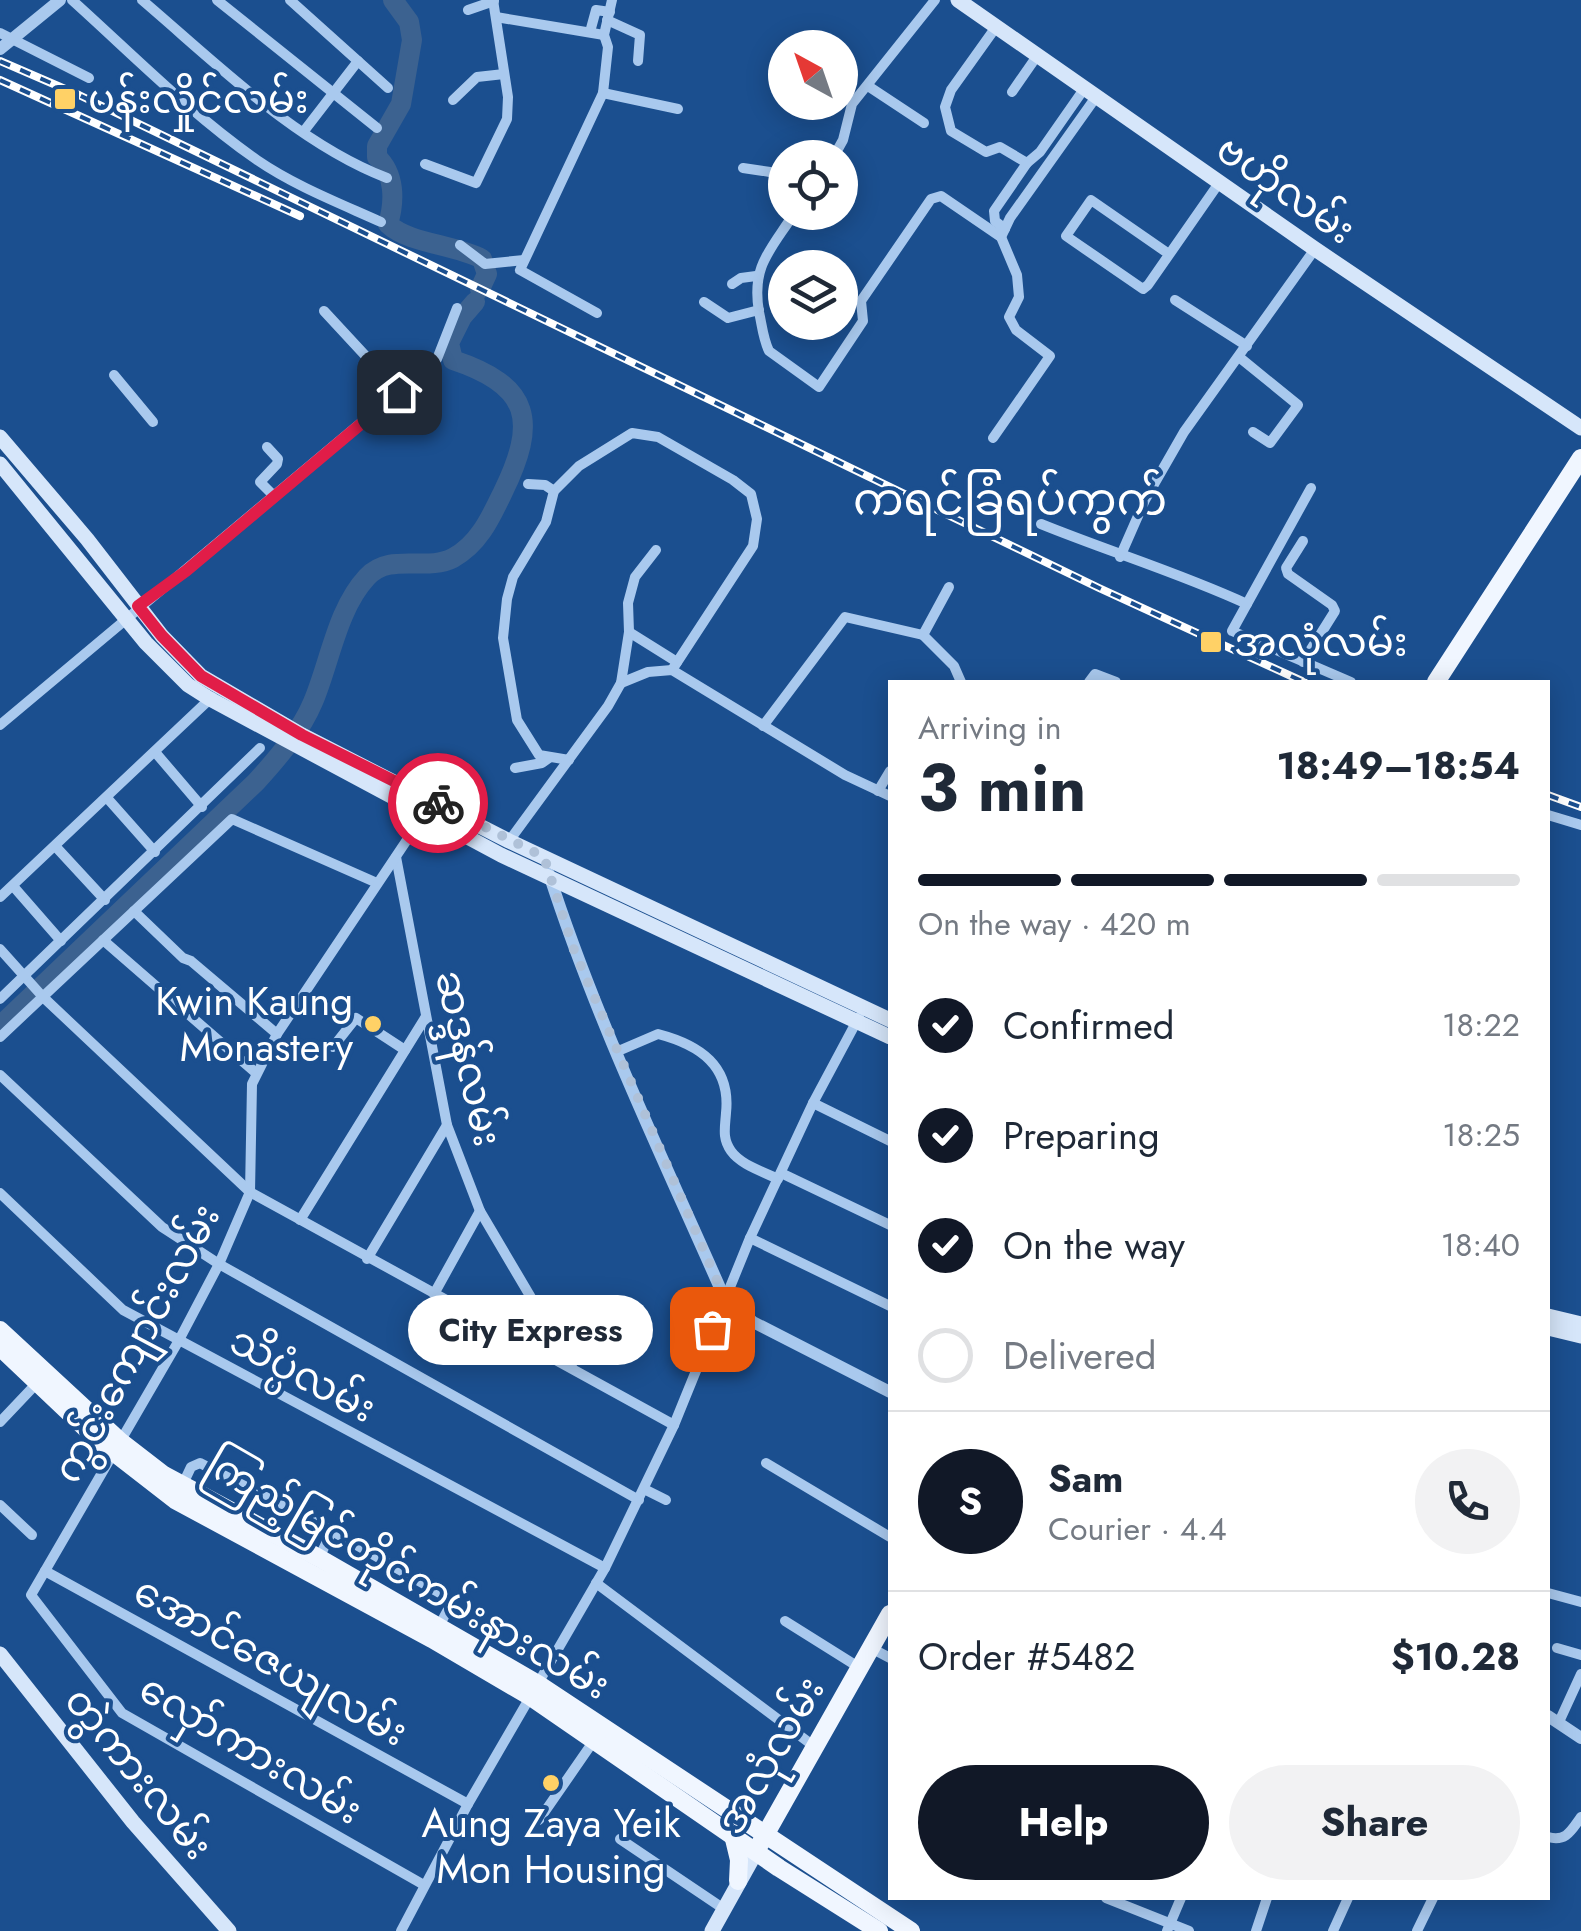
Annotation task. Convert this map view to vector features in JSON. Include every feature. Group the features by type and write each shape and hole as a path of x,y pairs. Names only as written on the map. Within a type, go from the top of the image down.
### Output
{"main road":[{"name":"ဗဟိုလမ်း","path":"958,0 1581,428"},
{"path":"0,437 132,612"},
{"path":"1437,680 1581,458"},
{"path":"0,464 132,612 215,694 429,808 550,878 860,1014 888,1035"},
{"path":"22,490 34,478"},
{"path":"429,808 544,857 748,963"},
{"path":"860,1014 888,1020"},
{"path":"1550,1316 1581,1324"},
{"path":"1550,1328 1581,1336"},
{"name":"ကြည့်မြင်တိုင်ကမ်းနားလမ်း","path":"0,1330 116,1447 293,1554 534,1690 761,1844"},
{"name":"ကြည့်မြင်တိုင်ကမ်းနားလမ်း","path":"0,1347 175,1500 293,1554 319,1558 436,1633"},
{"name":"အလုံလမ်း","path":"712,1931 888,1618"},
{"name":"တွဲကားလမ်း","path":"0,1654 133,1822 230,1931"},
{"path":"738,1881 738,1828 779,1811"},
{"path":"779,1811 778,1833 789,1860 878,1931"},
{"path":"761,1844 910,1931"},
{"path":"738,1881 756,1870 789,1860"}],"street":[{"path":"72,0 258,161 293,182 381,222"},
{"path":"142,0 244,87 304,132 346,162 387,178"},
{"path":"216,0 377,128"},
{"path":"290,0 388,88"},
{"path":"843,140 852,104 935,0"},
{"path":"425,164 473,184 507,119 508,97 494,1 468,10"},
{"path":"54,2 5,41 89,78"},
{"path":"590,32 596,10 610,11 642,37 638,61"},
{"path":"596,312 520,270 603,93 608,47 604,35 610,11"},
{"path":"496,17 604,35"},
{"path":"996,27 951,90 945,108 951,132 986,152 1000,147 1027,163"},
{"path":"1012,92 1037,56"},
{"path":"304,132 358,61"},
{"path":"452,100 477,77 504,74"},
{"path":"868,86 924,123"},
{"path":"603,93 678,109"},
{"path":"993,438 1050,356 1016,330 1010,317 1019,298 1017,275 1003,233 994,221 994,210 1027,163 1090,93"},
{"path":"1003,233 1090,93"},
{"path":"744,168 768,172"},
{"path":"1169,254 1091,200 1066,236 1143,289 1169,254 1219,182"},
{"path":"784,230 756,276 766,344 774,357 819,388 862,321 861,301 931,199 941,196 1003,233"},
{"path":"460,245 485,264 524,260"},
{"path":"1120,557 1144,500 1184,432 1316,249"},
{"path":"732,284 756,276"},
{"path":"1175,300 1247,346"},
{"path":"704,302 728,318 759,310"},
{"path":"0,725 437,359 457,308"},
{"path":"324,310 399,392"},
{"path":"1239,357 1298,404 1270,443 1253,432"},
{"path":"114,374 153,422"},
{"path":"569,760 539,755 517,720 503,638 507,599 513,577 546,522 554,491 579,466 632,434 658,437 751,494 757,519 753,546 675,666 621,683"},
{"path":"267,447 278,459 277,464 260,482 274,496"},
{"path":"528,484 554,491"},
{"path":"1311,488 1232,631 1346,680"},
{"path":"1042,524 1120,557 1187,576 1247,604"},
{"path":"1303,541 1286,568 1288,574 1335,610 1303,662"},
{"path":"508,841 621,683 628,603 635,576 656,550"},
{"path":"923,635 949,586"},
{"path":"763,726 840,620 849,618 923,635 954,666 961,680"},
{"path":"628,632 763,726 846,776 888,795"},
{"path":"0,897 215,694"},
{"path":"0,999 260,748"},
{"path":"154,752 202,807"},
{"path":"515,768 542,763 548,758"},
{"path":"878,791 888,775"},
{"path":"108,799 155,852"},
{"name":"ကွင်းကျောင်းလမ်း","path":"31,1595 178,1342 219,1264 250,1192 252,1084 256,1072 277,1034 429,808"},
{"path":"1550,816 1581,825"},
{"path":"0,1036 232,819 377,882"},
{"path":"56,847 104,900"},
{"name":"ဆဒ္ဒန်လမ်း","path":"396,856 447,1125 480,1212 572,1368"},
{"path":"544,857 574,950 724,1297 752,1322 888,1391"},
{"path":"13,886 61,942"},
{"path":"134,912 182,958 191,960 277,1034"},
{"path":"103,940 256,1072"},
{"path":"0,949 43,997 250,1192 674,1425"},
{"path":"401,1931 468,1804 605,1568 674,1425 750,1238 860,1014"},
{"path":"333,1047 356,1018 404,1050"},
{"path":"300,1220 424,1018"},
{"path":"616,1052 662,1035 702,1051 716,1064 727,1096 723,1132 740,1160 888,1225"},
{"path":"0,1076 162,1227 219,1264 641,1494 666,1500"},
{"path":"813,1103 888,1140"},
{"path":"367,1258 447,1125"},
{"name":"သိပ္ပံလမ်း","path":"0,1193 123,1310 605,1568"},
{"path":"434,1294 480,1212"},
{"path":"750,1238 888,1305"},
{"path":"0,1422 37,1383"},
{"path":"182,1486 193,1465 200,1462 332,1531 451,1601 436,1633"},
{"path":"766,1462 888,1536"},
{"path":"0,1505 32,1535"},
{"path":"319,1558 332,1531"},
{"name":"အောင်ဇေယျလမ်း","path":"45,1571 468,1804"},
{"path":"596,1583 816,1748"},
{"path":"1550,1594 1581,1602"},
{"name":"လှော်ကားလမ်း","path":"31,1595 122,1713 424,1885"},
{"path":"785,1621 860,1668"},
{"path":"871,1648 888,1657"},
{"path":"1556,1648 1581,1654"},
{"path":"1581,1674 1553,1719 1581,1738"},
{"path":"539,1820 590,1730"},
{"path":"1550,1838 1558,1840 1568,1836 1581,1818"},
{"path":"620,1838 724,1909"},
{"path":"1110,1900 1168,1927 1189,1931"},
{"path":"1168,1927 1180,1900"},
{"path":"1256,1931 1266,1900"},
{"path":"1333,1931 1347,1900"},
{"path":"1417,1931 1431,1900"}],"waterway":[{"path":"393,0 409,22 412,40 401,104 377,146 377,157 392,188 388,224 408,236 482,259 487,274 480,289"},
{"path":"0,1026 256,782 280,754 308,713 341,620 367,577 386,565 453,558 483,529 514,467 523,426 513,395 479,370 453,360 449,343 475,302"}],"railway":[{"path":"0,61 79,95 1099,588 1300,680"},
{"path":"0,80 300,216"},
{"path":"1550,796 1581,807"}],"way so far":[{"path":"438,803 544,857 574,950 724,1297 712,1329"}],"place":[{"name":"ပန်းလှိုင်လမ်း","path":"65,99"},
{"name":"အလုံလမ်း","path":"1211,642"},
{"name":"Kwin Kaung Monastery","path":"373,1024"},
{"name":"City Express","path":"712,1329"},
{"name":"Aung Zaya Yeik Mon Housing","path":"551,1783"}],"district":[{"name":"ကရင်ခြံရပ်ကွက်","path":"1010,499"}],"route":[{"path":"399,392 186,571 138,606 201,676 220,689 438,803"}]}
